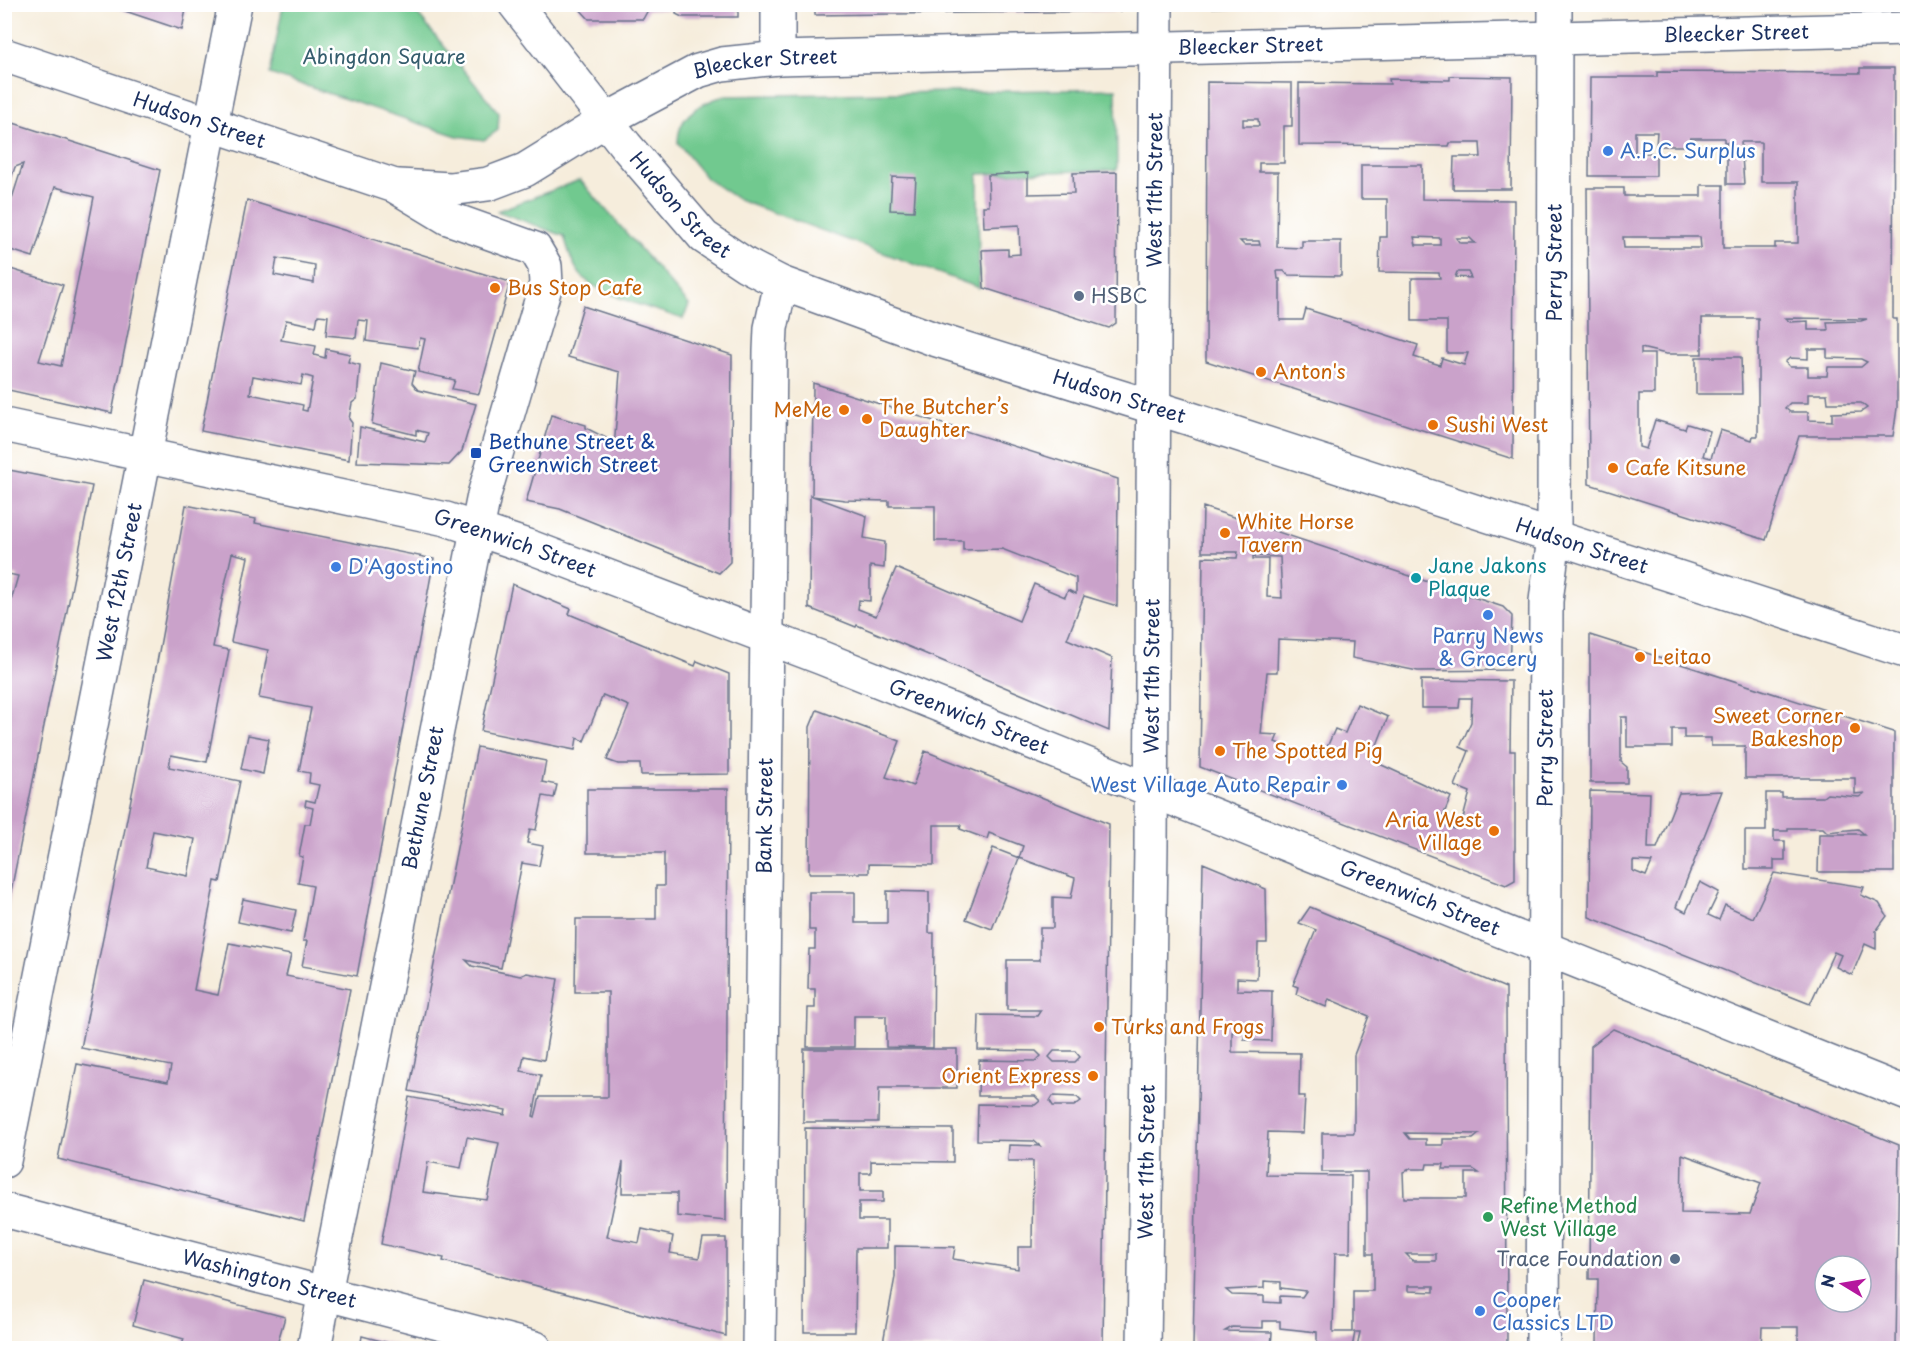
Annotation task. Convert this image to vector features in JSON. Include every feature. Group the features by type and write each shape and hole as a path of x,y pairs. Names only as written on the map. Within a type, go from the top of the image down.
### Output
{"street":[{"name":"West 12th Street","path":"4,1161 235,4"},
{"path":"515,4 606,120"},
{"path":"778,4 778,58"},
{"name":"West 11th Street","path":"1144,1348 1151,788 1156,4"},
{"name":"Perry Street","path":"1543,1348 1546,601 1554,537 1555,4"},
{"name":"Bleecker Street","path":"606,120 698,71 722,64 778,58 1908,29"},
{"name":"Hudson Street","path":"4,55 394,186 448,218 527,246 539,254"},
{"name":"Hudson Street","path":"394,186 450,189 488,184 525,170 606,120 704,237 746,265 781,283 934,339 1908,652"},
{"name":"Bethune Street","path":"314,1348 477,528 546,284 545,266 539,254"},
{"name":"Bank Street","path":"759,1348 770,351 771,328 781,283"},
{"name":"Greenwich Street","path":"4,425 477,528 766,637 1151,788 1908,1094"},
{"name":"Washington Street","path":"4,1210 535,1348"}],"green space":[{"name":"Abingdon Square","path":"283,5 410,5 499,113 498,130 484,140 457,136 270,74"},
{"path":"1116,89 1117,170 978,174 979,288 739,200 706,178 678,143 681,125 686,118 699,107 724,96"},
{"path":"580,180 689,305 683,319 619,298 596,287 578,272 564,236 497,211"}],"building":[{"path":"104,4 187,4 182,30"},
{"path":"815,4 1120,4 1120,11 815,15"},
{"path":"1206,4 1263,4 1263,6 1206,8"},
{"path":"576,5 738,5 738,17 682,17 676,14 676,10 648,10 643,19 589,19"},
{"path":"1860,68 1894,68 1893,319 1897,319 1897,408 1893,436 1799,436 1766,540 1589,484 1587,188 1624,188 1624,196 1701,196 1701,185 1723,185 1723,248 1775,248 1775,243 1798,243 1798,182 1761,182 1761,142 1741,142 1744,184 1727,184 1727,142 1724,142 1724,138 1690,138 1690,146 1656,146 1657,132 1635,132 1635,153 1656,153 1656,176 1589,176 1590,77 1657,77 1657,72 1860,73","holes":["1623,237 1700,237 1701,248 1624,248","1702,318 1758,318 1758,436 1753,436 1752,440 1720,430 1711,458 1703,456 1710,431 1687,424 1685,429 1655,420 1646,449 1639,447 1639,394 1654,394 1654,354 1641,354 1641,348 1666,354 1702,354","1785,318 1867,319 1827,322 1828,330 1808,330 1808,321 1790,322","1808,349 1827,349 1827,358 1861,359 1867,362 1861,367 1828,367 1827,376 1808,376 1808,367 1790,367 1785,362 1790,358 1808,359","1808,394 1827,394 1828,403 1861,403 1867,408 1861,412 1832,413 1832,421 1808,420 1808,412 1790,412 1785,408 1790,403 1808,403"]},
{"path":"1450,76 1512,77 1511,189 1453,189 1454,157 1481,157 1480,143 1450,143 1449,146 1299,145 1299,83 1390,84 1389,79 1450,80"},
{"path":"1207,82 1292,83 1292,126 1284,126 1284,163 1259,163 1259,172 1278,172 1277,247 1302,248 1302,241 1341,241 1341,276 1288,275 1284,271 1277,271 1278,279 1280,279 1280,320 1303,320 1306,309 1418,345 1414,357 1440,365 1442,358 1464,365 1468,353 1447,353 1447,321 1412,321 1412,278 1440,278 1439,273 1379,272 1380,237 1387,237 1387,199 1361,199 1361,165 1422,165 1422,199 1514,200 1513,459 1206,361","holes":["1243,119 1258,119 1259,126 1243,126","1414,237 1440,238 1440,245 1416,245","1456,238 1470,238 1475,243 1460,243","1240,241 1259,241 1260,245 1244,245","1457,272 1468,272 1471,278 1455,277"]},
{"path":"4,120 160,170 112,413 4,389 4,267 63,285 39,361 61,366 94,197 55,187 33,257 4,248 4,214 6,217 23,164 15,167 4,199"},
{"path":"1117,172 1116,323 1109,328 984,288 982,250 1008,249 1008,255 1020,254 1019,225 984,227 983,206 989,206 988,175 1028,173 1028,194 1074,193 1073,173"},
{"path":"892,177 916,178 914,211 890,210"},
{"path":"247,200 510,282 479,394 452,389 455,380 418,372 425,339 420,338 418,348 366,341 368,321 358,320 356,338 326,335 328,316 318,315 316,326 286,320 281,340 316,346 314,355 325,358 326,349 350,354 348,362 360,365 357,399 352,403 349,419 352,423 349,460 201,431","holes":["277,258 315,265 314,283 274,275","303,375 313,378 307,411 302,410 303,405 250,394 253,376 301,385"]},
{"path":"583,306 732,355 730,562 719,573 560,509 526,502 551,415 586,425 586,428 614,442 620,372 568,357"},
{"path":"1696,357 1741,357 1742,394 1696,394"},
{"path":"381,363 415,371 412,383 418,390 476,404 462,451 449,465 357,462 360,427 425,442 428,433 416,430 416,435 372,424"},
{"path":"813,383 1118,479 1117,606 1084,596 1067,639 1112,658 1109,731 857,625 856,627 809,608 810,495 812,496","holes":["813,496 845,500 889,501 889,506 935,506 935,541 963,541 963,550 1002,549 1076,578 1076,594 1068,590 1065,597 1034,584 1019,621 896,568 876,616 858,609 859,600 870,601 870,566 884,568 885,542 864,538 867,516"]},
{"path":"4,469 92,486 6,916 4,648 8,632 4,631 4,625 18,576 4,573"},
{"path":"186,505 256,519 255,523 434,559 357,976 302,966 307,941 303,941 313,886 298,883 303,857 299,856 305,824 310,824 313,808 305,806 306,800 315,802 319,785 309,783 310,773 299,771 311,708 259,698 268,650 231,642 248,557 232,553 225,585 213,647 229,650 207,762 171,755 169,767 240,781 220,882 215,881 194,990 218,995 229,943 291,955 286,976 350,989 304,1221 58,1159 77,1064 168,1082 171,1066 81,1048 141,749","holes":["153,831 195,839 188,876 146,867"]},
{"path":"1203,507 1503,607 1512,616 1510,670 1418,671 1352,658 1353,642 1278,639 1277,672 1267,672 1261,734 1278,735 1275,742 1304,754 1307,748 1324,754 1335,729 1345,733 1357,704 1388,717 1371,760 1451,797 1440,823 1454,829 1461,826 1470,792 1455,786 1469,751 1460,747 1471,722 1472,698 1460,698 1459,708 1421,708 1421,680 1511,681 1510,751 1515,751 1515,880 1506,885 1200,767 1203,557 1237,558 1238,552 1202,552","holes":["1253,556 1280,557 1282,598 1267,597 1268,559 1253,559"]},
{"path":"512,584 571,609 569,614 695,666 697,661 729,674 729,774 641,775 640,764 618,764 607,760 629,706 603,695 584,741 577,738 575,750 481,731"},
{"path":"1590,635 1894,732 1894,872 1818,872 1819,834 1864,834 1858,829 1827,832 1823,828 1788,828 1788,831 1774,831 1774,841 1785,841 1785,860 1774,860 1774,869 1745,869 1745,831 1766,831 1766,793 1782,793 1782,797 1823,797 1827,794 1859,797 1865,793 1855,794 1855,778 1745,778 1745,746 1711,746 1711,738 1684,738 1684,729 1672,729 1672,747 1627,747 1627,717 1621,717 1621,762 1627,767 1627,783 1590,783"},
{"path":"817,710 900,741 886,777 913,786 925,751 1109,824 1103,1348 882,1348 895,1277 895,1246 955,1247 953,1259 1018,1269 1018,1247 1032,1247 1033,1161 1008,1161 1009,1145 1040,1146 1034,1141 977,1140 978,1104 1035,1105 1040,1101 1035,1096 978,1096 979,1060 1036,1061 1041,1056 1036,1051 978,1050 979,1015 1037,1016 1041,1010 1007,1010 1007,960 1040,960 1040,928 1053,928 1053,897 1071,898 1075,878 1019,858 1023,846 989,833 987,839 960,829 961,825 934,825 934,865 869,864 869,873 809,873 810,727","holes":["1054,1051 1075,1051 1080,1057 1075,1062 1054,1062 1049,1057","1053,1096 1077,1097 1081,1101 1074,1106 1053,1106 1050,1101"]},
{"path":"248,735 269,739 263,774 241,769"},
{"path":"477,747 546,761 542,782 557,785 554,798 543,796 536,830 530,829 527,843 543,846 539,866 522,863 501,968 466,960 472,966 520,976 527,973 558,979 544,1060 524,1056 521,1071 541,1075 533,1116 535,1117 540,1097 608,1097 608,992 575,992 576,919 656,919 656,886 664,886 664,853 587,853 587,789 728,789 726,1221 677,1216 677,1193 622,1193 623,1162 607,1237 639,1243 642,1229 673,1236 670,1253 699,1258 703,1238 726,1238 726,1336 443,1261 444,1258 381,1244 409,1097 505,1115 506,1110 409,1091","holes":["467,1137 499,1143 487,1200 423,1192 428,1162 461,1168"]},
{"path":"1590,791 1650,793 1648,848 1657,848 1679,793 1722,791 1676,907 1686,912 1700,882 1719,892 1708,915 1719,920 1725,905 1753,918 1774,873 1864,887 1861,895 1879,903 1887,916 1876,931 1876,949 1865,944 1852,975 1836,967 1841,955 1834,952 1810,1004 1589,917","holes":["1633,861 1652,862 1646,876 1633,871"]},
{"path":"993,848 1019,858 992,929 966,919"},
{"path":"1203,863 1266,889 1267,943 1258,943 1257,979 1237,978 1237,990 1272,991 1271,1041 1244,1040 1245,1032 1232,1032 1232,1052 1300,1053 1299,1096 1305,1096 1303,1133 1268,1132 1266,1175 1351,1176 1350,1253 1335,1253 1333,1332 1353,1332 1353,1291 1373,1291 1373,1254 1367,1254 1367,1172 1322,1172 1322,1133 1354,1133 1354,1055 1369,1016 1329,999 1326,1007 1296,994 1298,987 1293,985 1316,930 1299,923 1310,907 1506,988 1507,1348 1357,1348 1360,1332 1355,1332 1352,1348 1317,1348 1317,1332 1280,1328 1280,1321 1263,1321 1263,1328 1232,1327 1225,1331 1272,1332 1271,1348 1193,1348","holes":["1405,1133 1479,1134 1473,1139 1443,1139 1443,1145 1426,1145 1426,1139 1410,1139","1427,1164 1444,1164 1443,1169 1473,1169 1479,1173 1466,1173 1466,1198 1404,1198 1403,1172 1410,1169 1426,1169","1406,1254 1436,1254 1436,1261 1413,1261","1264,1281 1281,1282 1281,1288 1306,1291 1302,1297 1280,1296 1280,1303 1264,1302 1264,1296 1232,1295 1226,1290 1264,1288","1408,1286 1434,1286 1434,1292 1408,1291"]},
{"path":"887,891 929,892 929,933 934,933 933,1048 886,1047 886,1016 854,1016 854,1047 807,1047 808,1008 815,1008 815,989 808,989 809,949 815,949 815,930 809,930 809,892 855,892 855,923 887,923"},
{"path":"243,899 296,910 291,933 238,922"},
{"path":"1613,1029 1899,1145 1896,1348 1798,1348 1798,1327 1762,1327 1761,1348 1737,1346 1737,1348 1592,1348 1592,1345 1597,1345 1598,1279 1589,1279 1591,1046","holes":["1682,1154 1761,1183 1750,1214 1681,1213"]},
{"path":"804,1049 957,1049 957,1088 879,1088 878,1122 803,1122"},
{"path":"805,1128 953,1129 953,1162 871,1161 871,1173 860,1173 860,1191 883,1191 883,1202 859,1202 859,1220 887,1220 887,1248 856,1248 855,1332 804,1332"},
{"path":"144,1280 285,1317 276,1348 181,1348 184,1339 133,1325"},
{"path":"362,1336 408,1348 360,1348"}],"place":[{"name":"A.P.C. Surplus","path":"1608,151"},
{"name":"Bus Stop Cafe","path":"495,288"},
{"name":"HSBC","path":"1079,296"},
{"name":"Anton's","path":"1261,372"},
{"name":"MeMe","path":"844,410"},
{"name":"The Butcher’s Daughter","path":"867,419"},
{"name":"Sushi West","path":"1433,425"},
{"name":"Bethune Street & Greenwich Street","path":"476,453"},
{"name":"Cafe Kitsune","path":"1613,468"},
{"name":"White Horse Tavern","path":"1225,533"},
{"name":"D'Agostino","path":"336,567"},
{"name":"Jane Jakons Plaque","path":"1416,578"},
{"name":"Parry News & Grocery","path":"1488,615"},
{"name":"Leitao","path":"1640,657"},
{"name":"Sweet Corner Bakeshop","path":"1855,728"},
{"name":"The Spotted Pig","path":"1220,751"},
{"name":"West Village Auto Repair","path":"1342,785"},
{"name":"Aria West Village","path":"1494,831"},
{"name":"Turks and Frogs","path":"1099,1027"},
{"name":"Orient Express","path":"1093,1076"},
{"name":"Refine Method West Village","path":"1488,1217"},
{"name":"Trace Foundation","path":"1675,1259"},
{"name":"Cooper Classics LTD","path":"1480,1311"}]}
